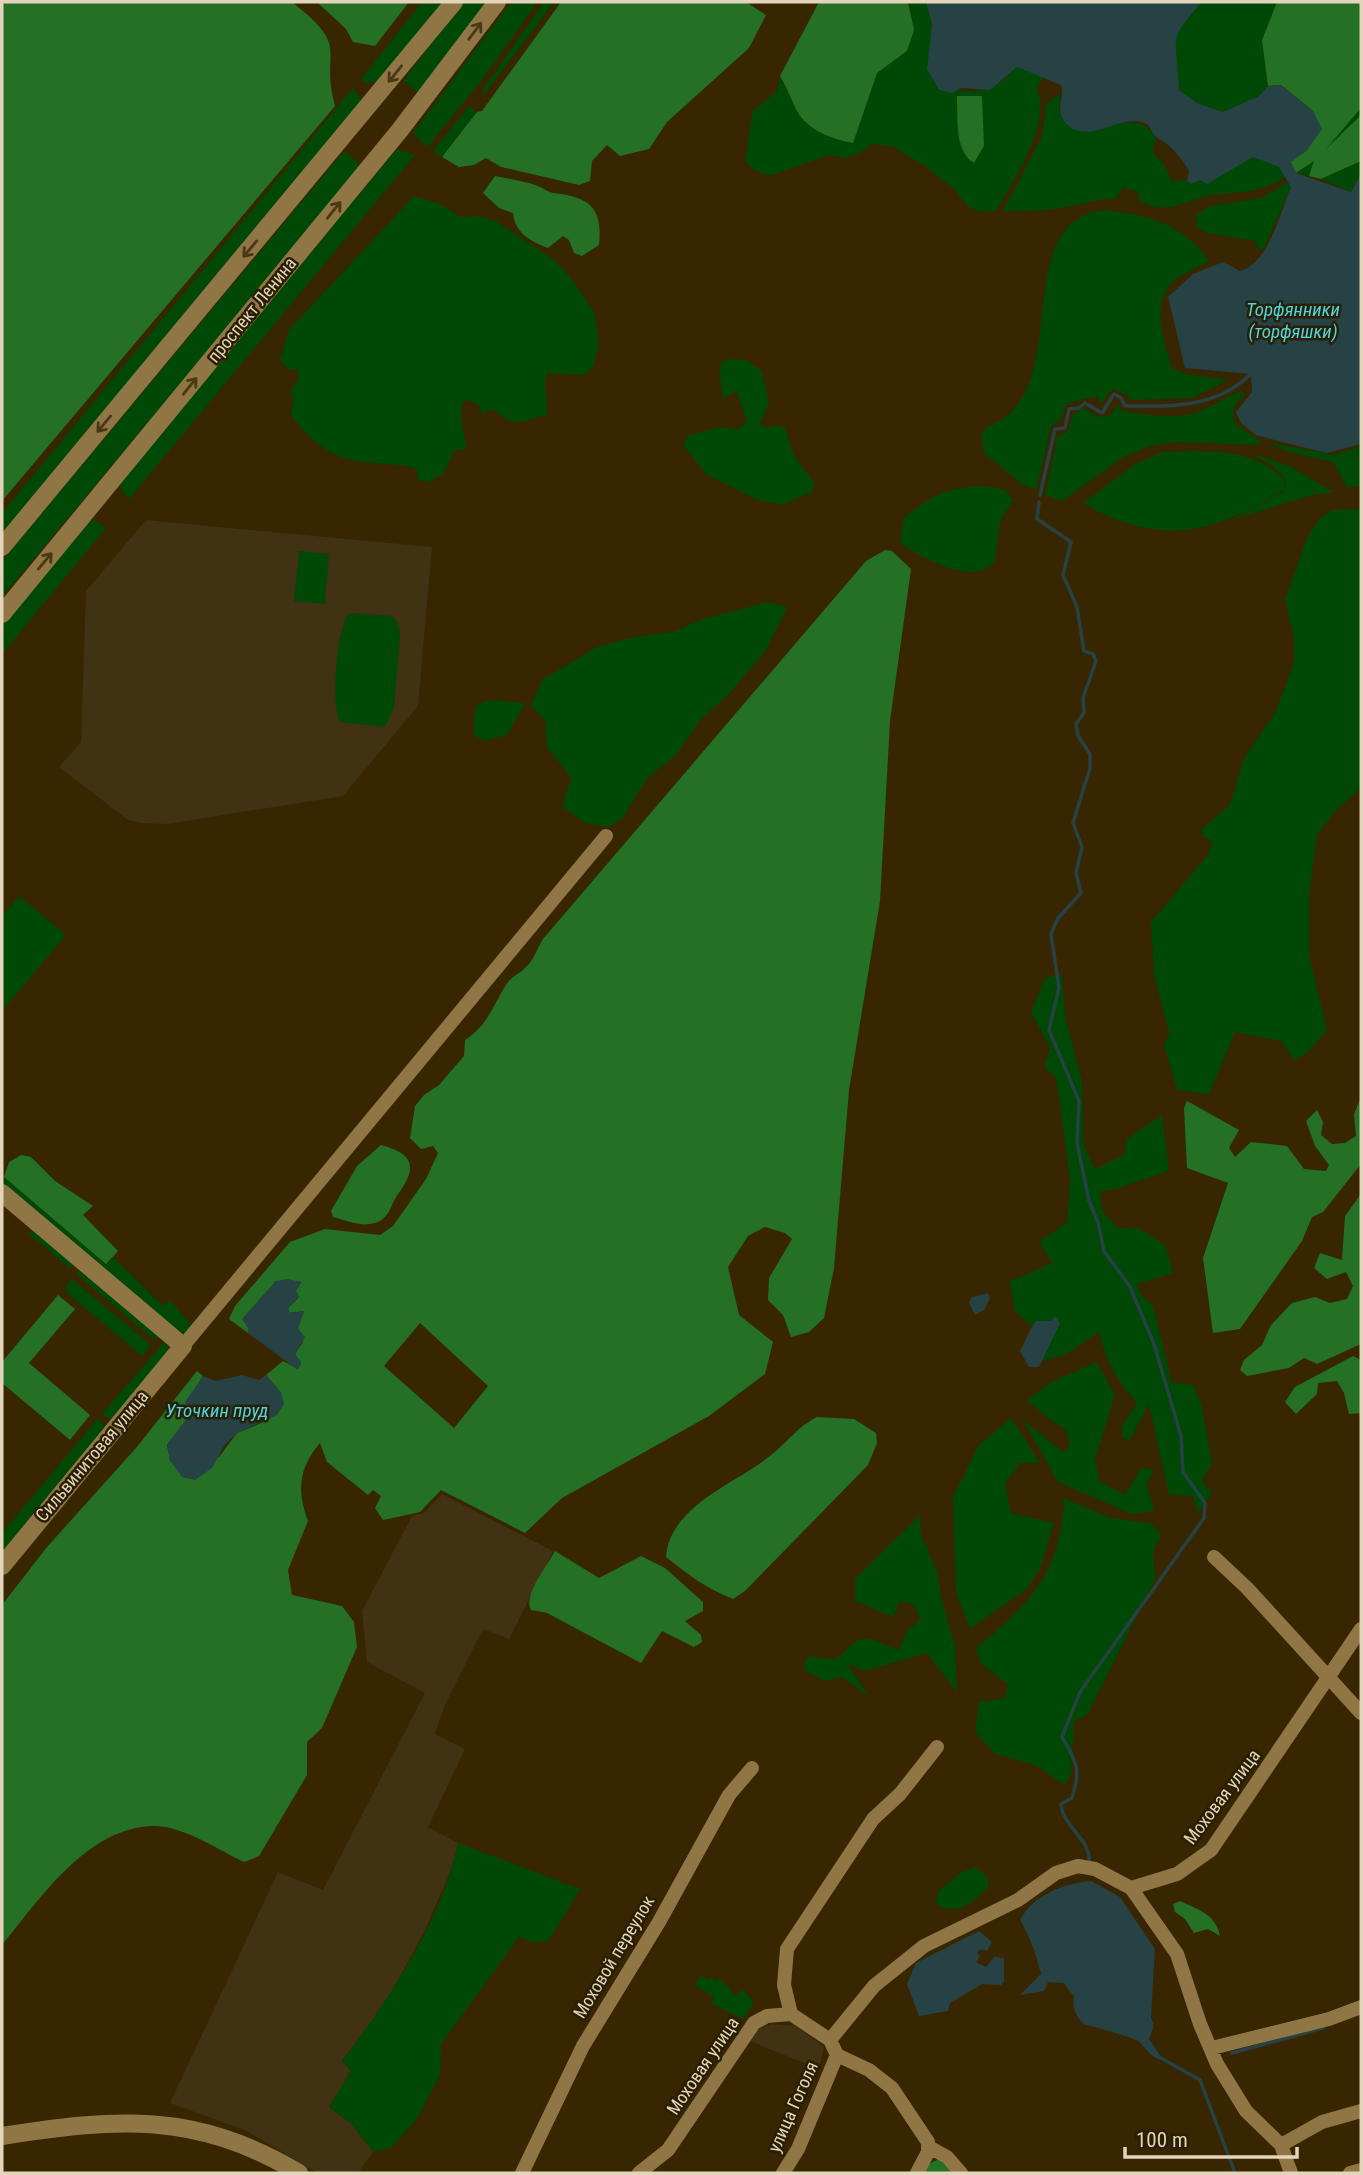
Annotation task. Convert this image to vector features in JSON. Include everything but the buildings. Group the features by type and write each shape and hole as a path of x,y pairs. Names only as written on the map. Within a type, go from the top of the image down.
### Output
{"street":[{"path":"2,547 454,2"},
{"name":"проспект Ленина","path":"2,614 397,134 497,2"},
{"path":"2,1193 183,1346 606,836"},
{"name":"Сильвинитовая улица","path":"2,1566 183,1346"},
{"path":"1214,1557 1330,1676 1361,1713"},
{"name":"Моховая улица","path":"1131,1888 1177,1874 1211,1850 1361,1629"},
{"path":"937,1747 900,1794 873,1819 788,1949 784,1985 791,2014 830,2040 838,2055 869,2070 892,2088 929,2147 947,2157 961,2173"},
{"name":"Моховой переулок","path":"522,2173 583,2046 659,1922 729,1795 752,1768"},
{"path":"830,2040 851,2012 900,1962 967,1923 1018,1900 1056,1873 1079,1866 1095,1869 1131,1888 1177,1954 1200,2024 1212,2048 1246,2112 1280,2145 1291,2173"},
{"path":"1212,2048 1329,2019 1361,2007"},
{"name":"Моховая улица","path":"639,2173 668,2150 754,2023 767,2016 791,2014"},
{"name":"улица Гоголя","path":"783,2173 798,2150 838,2055"},
{"path":"1280,2145 1322,2122 1361,2111"},
{"path":"2,2136 102,2123 187,2126 243,2144 299,2173"},
{"path":"917,2173 929,2147"},
{"path":"1350,2173 1361,2170"}],"shaded area":[{"path":"146,520 432,547 418,706 343,796 167,824 142,823 128,820 59,767 81,742 86,591"},
{"path":"442,1494 553,1551 509,1639 483,1629 444,1707 435,1734 465,1749 428,1827 458,1843 454,1863 424,1932 385,2004 342,2061 351,2071 329,2107 351,2123 373,2152 358,2173 317,2173 247,2131 170,2103 278,1872 323,1890 425,1693 367,1662 362,1611 412,1516 424,1513"},
{"path":"771,2024 796,2026 824,2047 819,2069 747,2040 755,2031"}],"green space":[{"path":"2,2 292,2 311,18 328,40 335,106 2,501"},
{"path":"317,2 409,2 375,46 353,42 346,29"},
{"path":"422,2 443,2 378,82 366,83 361,79"},
{"path":"464,2 490,2 420,94 403,81"},
{"path":"511,2 537,2 482,80 427,147 413,133"},
{"path":"544,2 554,2 485,93 481,92"},
{"path":"561,2 746,2 766,15 749,48 667,122 649,149 620,156 607,145 592,161 590,181 579,185 501,167 486,158 474,165 459,167 442,157 477,112 482,111"},
{"path":"819,2 908,2 914,30 907,51 877,73 853,143 830,137 807,124 797,111 780,76"},
{"path":"908,2 926,2 932,24 927,69 939,90 978,91 997,85 1017,67 1043,76 1037,89 1040,103 1035,135 996,211 981,212 969,207 954,189 925,166 892,146 872,144 858,154 844,158 829,155 773,175 750,167 745,160 753,111 777,91 780,76 798,114 877,72 907,51 911,8","holes":["957,96 981,106 984,146 974,163"]},
{"path":"1201,2 1277,2 1262,40 1268,86 1260,96 1223,112 1197,103 1179,90 1175,43 1179,30"},
{"path":"1277,2 1361,2 1361,108 1326,149 1361,115 1361,161 1321,179 1309,176 1314,161 1296,173 1290,162 1307,150 1313,111 1281,85 1268,86 1262,40"},
{"path":"353,88 362,100 2,536 2,513"},
{"path":"1061,94 1059,110 1103,130 1125,122 1146,127 1156,138 1152,151 1165,166 1171,181 1187,180 1191,184 1253,157 1279,167 1285,177 1259,189 1212,195 1176,206 1149,205 1139,200 1137,191 1123,188 1115,199 1053,209 1003,211 1042,136 1047,102"},
{"path":"957,96 982,96 984,146 974,163 968,158 960,142"},
{"path":"469,106 477,112 442,157 433,151"},
{"path":"1361,108 1361,117 1315,160"},
{"path":"397,149 415,155 129,499 120,488 122,480"},
{"path":"344,151 362,166 2,597 2,561"},
{"path":"1315,160 1309,176 1296,173"},
{"path":"1361,161 1361,174 1351,192 1321,179"},
{"path":"495,176 528,183 584,201 591,206 599,221 599,245 582,256 574,253 569,240 563,236 548,248 530,239 520,231 513,213 499,208 483,193"},
{"path":"1288,182 1291,187 1263,250 1258,248 1255,241 1207,233 1196,226 1197,214 1211,206 1261,198"},
{"path":"414,196 440,204 461,217 478,216 496,221 554,260 571,278 594,312 599,343 593,367 584,375 547,373 546,415 518,422 507,419 493,409 482,413 478,405 467,400 462,403 461,421 467,449 455,450 443,474 428,482 419,480 416,469 409,466 355,461 330,452 318,444 291,415 291,390 298,380 298,370 288,369 280,360 289,330"},
{"path":"1104,210 1150,219 1177,230 1189,238 1209,261 1171,284 1162,303 1161,325 1172,368 1186,374 1228,380 1192,398 1130,400 1128,395 1113,389 1101,404 1096,396 1066,404 1061,419 1051,426 1036,490 1023,485 984,453 981,436 986,427 1014,409 1030,382 1038,348 1047,276 1056,245 1074,221"},
{"path":"727,359 745,360 761,370 769,403 759,424 767,428 776,425 785,428 794,456 814,482 812,492 781,505 758,500 706,474 683,445 688,436 718,427 739,429 747,421 736,391 723,398 719,366"},
{"path":"1241,391 1245,393 1233,409 1234,423 1259,440 1261,445 1175,442 1150,446 1123,457 1062,501 1045,495 1058,436 1068,431 1074,413 1084,408 1098,417 1111,415 1117,404 1122,411 1158,416 1187,415"},
{"path":"1270,443 1335,455 1361,446 1361,486 1347,487 1333,462 1291,452"},
{"path":"1211,451 1242,456 1271,468 1284,479 1284,489 1234,517 1185,530 1136,526 1083,503 1134,465 1162,452"},
{"path":"1258,455 1291,467 1334,492 1311,495 1232,520 1284,491 1286,479 1271,464 1255,457"},
{"path":"983,486 1005,490 1013,500 1000,521 995,562 980,571 961,571 927,559 900,543 904,518 923,504 940,494 960,488"},
{"path":"1361,509 1361,788 1335,811 1317,835 1309,893 1309,956 1327,1030 1308,1052 1294,1060 1281,1041 1235,1032 1209,1094 1177,1090 1164,1044 1170,1035 1154,976 1151,922 1208,855 1212,841 1203,837 1202,829 1230,805 1244,758 1275,713 1294,663 1294,637 1285,600 1307,538 1320,518 1332,510"},
{"path":"94,520 106,528 2,654 2,625 88,521"},
{"path":"885,550 892,551 911,569 890,721 880,901 849,1090 834,1268 824,1318 809,1332 791,1337 783,1315 768,1300 769,1278 792,1239 785,1233 765,1227 748,1236 728,1267 739,1315 773,1342 765,1374 709,1416 562,1498 525,1533 441,1490 420,1512 383,1520 375,1508 381,1496 373,1490 368,1495 327,1462 320,1443 307,1462 302,1480 302,1500 308,1521 288,1570 292,1595 342,1606 354,1622 357,1647 322,1728 307,1742 307,1775 259,1856 244,1862 189,1834 165,1827 130,1830 107,1839 86,1852 67,1869 2,1945 2,1605 47,1547 136,1448 197,1371 203,1376 184,1407 189,1416 167,1445 170,1460 177,1468 219,1457 237,1433 266,1421 281,1393 266,1375 283,1361 298,1369 301,1363 295,1354 303,1342 297,1329 304,1311 289,1313 288,1308 299,1297 276,1281 243,1319 249,1329 248,1333 229,1319 235,1306 290,1242 325,1229 380,1235 393,1226 426,1179 438,1153 433,1146 421,1149 410,1138 415,1106 424,1095 439,1085 464,1056 465,1040 484,1022 508,982 529,964 543,939 866,561","holes":["420,1323 488,1386 454,1428 384,1366"]},
{"path":"299,551 329,554 325,604 294,601"},
{"path":"768,602 787,607 766,650 726,697 699,721 676,755 648,777 622,819 607,827 586,823 562,807 571,778 547,747 545,720 531,706 542,680 597,647 634,637 673,632 700,620"},
{"path":"349,613 392,616 398,623 400,635 394,708 385,727 340,722 337,713 335,684 338,649"},
{"path":"490,700 525,703 507,735 484,741 474,735 474,716 477,705"},
{"path":"19,896 66,935 2,1011 2,916"},
{"path":"1062,974 1065,1017 1082,1081 1084,1147 1095,1169 1125,1154 1127,1139 1162,1115 1169,1171 1113,1190 1100,1191 1102,1211 1118,1228 1138,1228 1165,1245 1173,1273 1137,1284 1143,1297 1153,1306 1172,1383 1193,1385 1201,1403 1212,1463 1202,1480 1212,1493 1198,1513 1193,1496 1169,1495 1149,1404 1129,1441 1122,1437 1122,1426 1137,1403 1113,1370 1099,1332 1066,1354 1042,1361 1060,1322 1036,1321 1032,1326 1015,1311 1009,1282 1052,1263 1039,1242 1067,1222 1070,1179 1056,1077 1044,1067 1050,1048 1031,1012 1045,978"},
{"path":"1361,1097 1361,1164 1323,1212 1312,1217 1302,1241 1240,1329 1213,1333 1203,1258 1228,1183 1187,1168 1184,1108 1187,1101 1239,1130 1229,1148 1235,1157 1251,1142 1287,1146 1304,1169 1326,1171 1329,1165 1315,1146 1306,1121 1317,1110 1323,1122 1321,1135 1332,1144 1345,1143 1356,1136 1354,1114"},
{"path":"381,1145 401,1153 410,1169 388,1213 382,1220 366,1224 333,1217 331,1211 357,1166"},
{"path":"21,1155 31,1157 55,1181 93,1206 83,1215 118,1251 106,1264 4,1177 9,1162"},
{"path":"4,1177 106,1264 113,1257 163,1306 170,1300 192,1326 185,1334 169,1325 4,1185"},
{"path":"1361,1194 1361,1344 1317,1364 1304,1358 1289,1368 1247,1376 1240,1370 1244,1360 1262,1345 1271,1325 1292,1303 1315,1297 1330,1303 1347,1299 1353,1286 1346,1272 1327,1279 1314,1268 1320,1253 1342,1260 1345,1216"},
{"path":"33,1230 73,1263 70,1269 28,1233"},
{"path":"79,1271 159,1333 156,1341 76,1274"},
{"path":"72,1279 151,1345 142,1356 67,1293 66,1287"},
{"path":"58,1295 75,1309 29,1363 90,1415 70,1440 2,1383 2,1362"},
{"path":"165,1341 169,1355 113,1421 102,1414"},
{"path":"1353,1356 1361,1360 1361,1413 1349,1414 1344,1393 1337,1381 1318,1383 1317,1394 1296,1414 1285,1402 1295,1387"},
{"path":"1096,1362 1115,1395 1095,1459 1100,1482 1125,1495 1141,1468 1151,1469 1153,1474 1146,1483 1154,1511 1132,1514 1058,1482 1023,1420 1063,1452 1070,1446 1066,1429 1050,1420 1027,1400 1050,1383"},
{"path":"817,1417 854,1419 876,1433 877,1443 868,1465 745,1591 733,1599 698,1581 666,1557 670,1539 679,1523 692,1510 707,1497 757,1466"},
{"path":"98,1418 106,1428 2,1559 2,1533"},
{"path":"1011,1418 1040,1463 1020,1463 1005,1484 1011,1513 1054,1523 1041,1566 1028,1588 970,1629 956,1593 953,1497 979,1445"},
{"path":"1064,1498 1110,1518 1150,1523 1161,1534 1153,1553 1155,1579 1088,1714 1074,1721 1071,1774 1065,1785 1035,1765 995,1754 975,1732 979,1702 1005,1698 1008,1684 981,1664 976,1648 1013,1616 1040,1584 1057,1547"},
{"path":"920,1515 921,1535 938,1574 941,1597 955,1646 957,1692 927,1653 865,1671 847,1664 869,1696 841,1677 826,1681 803,1670 808,1656 836,1660 859,1640 871,1640 899,1650 907,1631 920,1620 914,1605 900,1601 893,1617 855,1601 855,1579"},
{"path":"555,1551 599,1578 641,1556 665,1568 703,1602 703,1611 685,1621 701,1635 702,1642 694,1647 662,1631 641,1663 547,1613 531,1610 529,1604 533,1589"},
{"path":"458,1843 580,1889 549,1940 534,1943 519,1937 441,2044 440,2075 416,2120 392,2147 373,2152 351,2123 329,2107 351,2071 342,2061 378,2012 427,1930 440,1901"},
{"path":"975,1867 988,1877 988,1888 970,1903 958,1908 944,1908 936,1904 938,1891 962,1872"},
{"path":"1180,1901 1210,1917 1220,1936 1208,1929 1194,1933 1185,1919 1175,1912 1173,1904"},
{"path":"701,1975 708,1980 710,1976 717,1981 719,1978 736,1996 742,1989 754,2002 743,2019 711,2003 714,1997 695,1985"},
{"path":"939,2159 953,2173 922,2173 926,2165"}],"water":[{"name":"Торфянники (торфяшки)","path":"926,2 1201,2 1183,25 1176,40 1179,90 1197,103 1223,112 1259,96 1268,86 1281,85 1313,111 1322,129 1307,150 1291,162 1296,173 1351,192 1361,174 1361,444 1327,453 1256,435 1241,423 1236,412 1252,392 1251,374 1185,368 1168,297 1193,274 1223,262 1240,271 1259,258 1272,236 1291,187 1279,167 1253,157 1207,184 1200,180 1191,184 1187,180 1189,170 1182,160 1171,147 1155,136 1147,124 1135,121 1093,131 1073,129 1061,116 1061,85 1017,67 990,90 961,88 952,93 939,90 927,69 932,24"},
{"name":"Уточкин пруд","path":"287,1279 302,1282 296,1291 299,1296 288,1308 290,1313 304,1311 298,1329 305,1337 295,1354 301,1362 298,1370 248,1333 249,1329 242,1319 276,1281"},
{"path":"988,1293 990,1298 984,1310 975,1315 969,1303 972,1297"},
{"path":"1055,1316 1060,1323 1039,1367 1029,1367 1020,1351 1030,1331 1036,1321 1051,1321"},
{"name":"Уточкин пруд","path":"242,1375 259,1380 266,1375 281,1393 284,1404 277,1415 237,1433 224,1446 212,1468 195,1480 182,1477 170,1460 167,1445 189,1416 185,1402 203,1376 216,1381"},
{"path":"1091,1881 1120,1897 1155,1949 1151,2017 1154,2026 1149,2039 1164,2061 1152,2055 1138,2041 1085,2025 1075,2012 1074,1997 1064,1983 1048,1982 1044,1991 1020,1995 1041,1974 1033,1947 1020,1920 1033,1904 1050,1892 1070,1884"},
{"path":"979,1931 992,1942 987,1951 980,1949 976,1962 986,1967 994,1957 1004,1958 1004,1982 1001,1985 982,1984 950,2003 948,2011 919,2016 907,1984 916,1963"}],"waterway":[{"path":"1040,495 1055,429 1065,428 1069,409 1079,408 1085,403 1102,413 1114,394 1121,398 1125,406 1193,403 1224,393 1253,372"},
{"path":"1039,502 1037,519 1071,542 1063,575 1077,607 1084,651 1093,654 1096,661 1083,698 1084,713 1076,724 1078,736 1090,754 1090,768 1073,823 1082,847 1076,873 1081,893 1058,918 1051,934 1059,988 1049,1030 1079,1101 1077,1143 1089,1201 1098,1222 1104,1251 1130,1287 1154,1344 1181,1436 1183,1472 1205,1503 1204,1518 1080,1692 1062,1737 1074,1760 1077,1773 1072,1798 1061,1804 1066,1820 1086,1848 1089,1864"},
{"path":"1232,2053 1323,2028"},
{"path":"1161,2058 1200,2080 1235,2173"}]}
